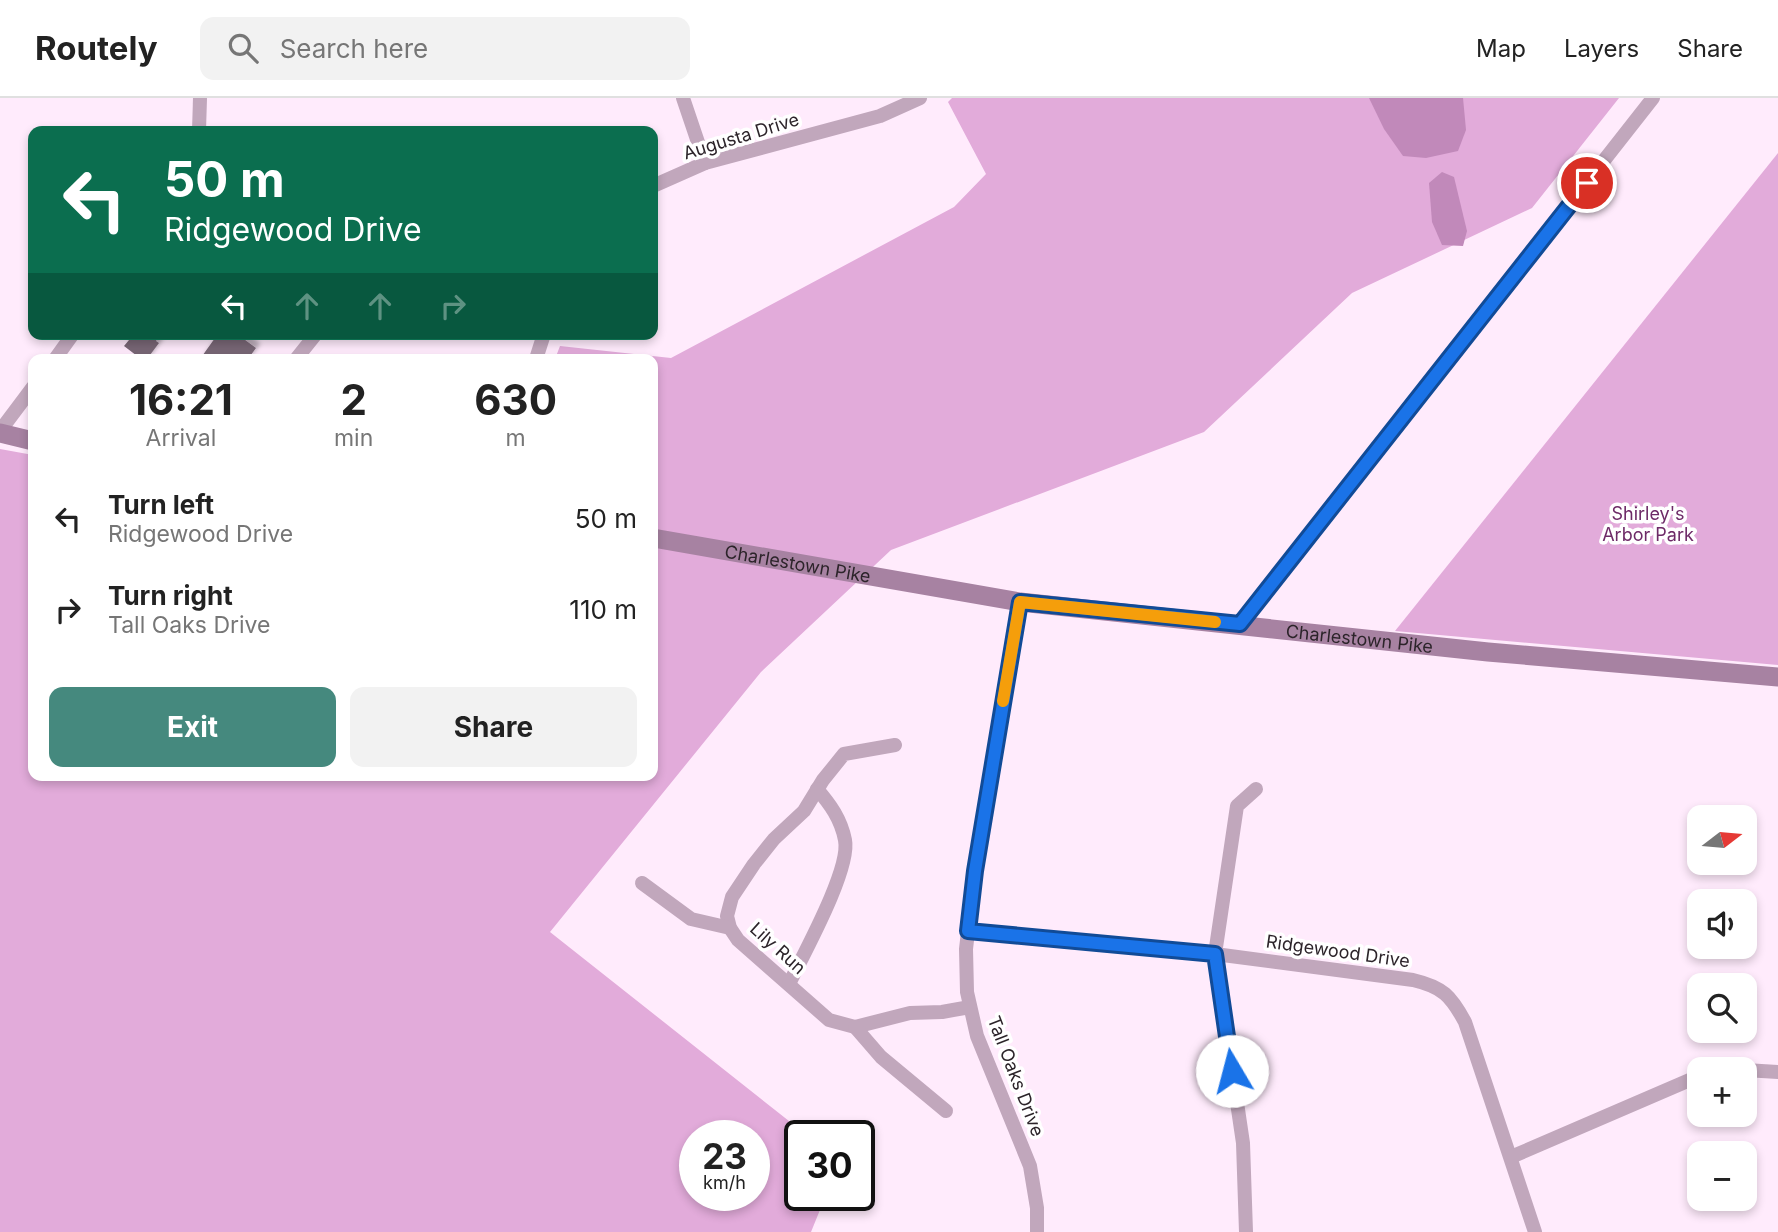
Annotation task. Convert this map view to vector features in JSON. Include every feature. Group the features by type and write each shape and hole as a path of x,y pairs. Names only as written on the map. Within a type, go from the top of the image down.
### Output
{"street":[{"path":"199,126 200,98"},
{"path":"683,98 705,163"},
{"name":"Augusta Drive","path":"658,184 705,163 880,116 920,98"},
{"path":"1240,624 1653,98"},
{"path":"300,354 311,340"},
{"path":"28,394 0,432 28,440"},
{"name":"Charlestown Pike","path":"658,539 1020,602 1488,652 1778,677"},
{"name":"Tall Oaks Drive","path":"1020,602 975,871 968,931 967,992 976,1036 1030,1166 1037,1208 1037,1232"},
{"name":"Lily Run","path":"855,1027 829,1020 755,956 730,928 727,916 732,897 774,839 804,811 844,754 895,745"},
{"path":"789,984 843,864 846,842 834,808 817,789"},
{"path":"1246,1232 1243,1143 1215,954 1237,806 1256,789"},
{"path":"642,883 691,919 730,928"},
{"name":"Ridgewood Drive","path":"968,931 1215,954 1413,980 1441,989 1457,1007 1465,1023 1535,1232"},
{"path":"946,1111 881,1057 855,1027 910,1013 942,1012 970,1007"},
{"path":"1757,1071 1778,1072"},
{"path":"1511,1157 1687,1081"}],"green space":[{"path":"952,98 1619,98 1532,208 1352,293 1204,432 891,550 761,672 550,932 788,1120 784,1120 784,1211 820,1211 811,1232 0,1232 0,449 28,454 28,781 658,781 658,357 671,358 954,207 986,174 948,102"},
{"name":"Shirley's Arbor Park","path":"1778,153 1778,665 1395,631"},
{"path":"560,346 634,354 557,354"}],"shaded area":[{"path":"1369,98 1463,98 1466,130 1458,151 1426,158 1403,156 1384,129"},
{"path":"1442,172 1454,177 1467,231 1463,246 1442,245 1432,222 1429,183"}],"building":[{"path":"129,340 157,340 159,343 151,354 134,354 124,346"},
{"path":"214,340 245,340 256,348 252,354 204,354"}],"slow traffic":[{"path":"1003,701 1020,602 1215,622"}],"route":[{"path":"1232,1071 1215,954 968,931 975,871 1020,602 1240,624 1587,183"}]}
